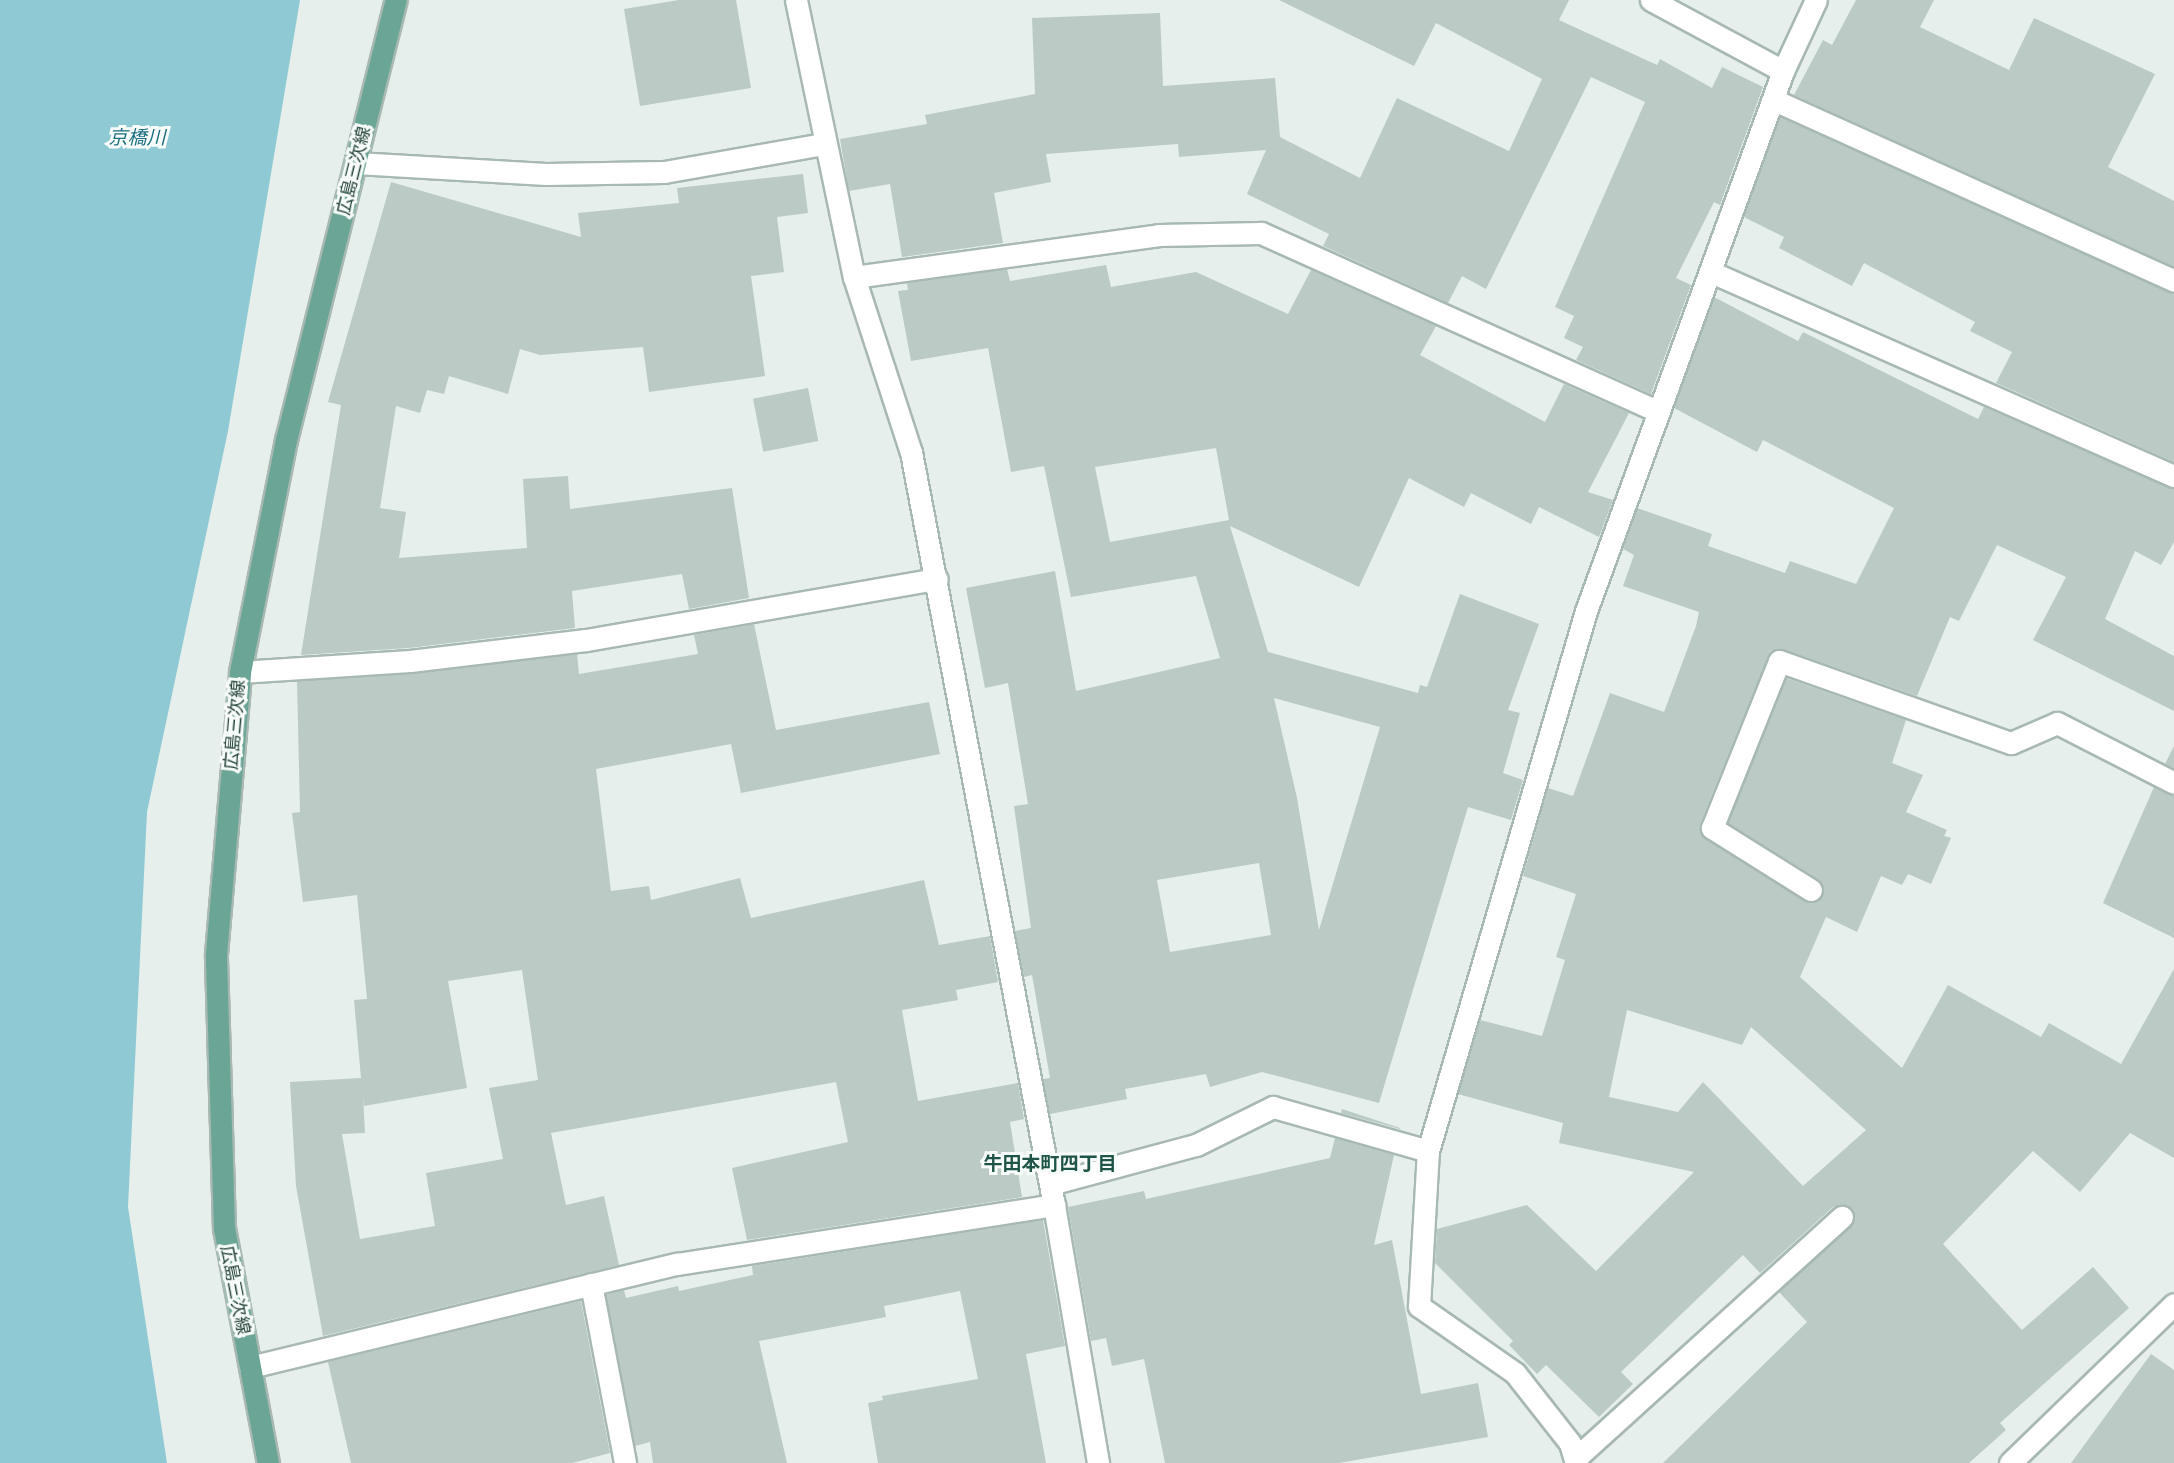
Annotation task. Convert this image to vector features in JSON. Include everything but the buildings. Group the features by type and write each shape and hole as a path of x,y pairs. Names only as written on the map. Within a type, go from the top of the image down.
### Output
{"main road":[{"name":"広島三次線","path":"268,1463 224,1229 216,954 240,672 286,440 396,0"}],"street":[{"path":"796,0 823,144 854,277 911,452 1052,1195 1098,1463"},
{"path":"1651,0 1783,71"},
{"path":"1816,0 1783,71 1586,611 1428,1151 1419,1306 1515,1373 1570,1443 1576,1461 1842,1217"},
{"path":"1774,100 2174,281"},
{"path":"356,163 546,174 664,172 823,144"},
{"path":"854,277 1159,234 1261,233 1659,412"},
{"path":"1711,272 2174,476"},
{"path":"240,672 410,661 586,640 937,579"},
{"path":"1811,890 1712,828 1779,661 2011,743 2057,723 2174,783"},
{"path":"250,1367 677,1264 1052,1195 1196,1145 1273,1107 1428,1151"},
{"path":"591,1283 625,1463"},
{"path":"2010,1463 2174,1304"}],"water":[{"name":"京橋川","path":"0,0 300,0 228,431 147,812 128,1207 167,1463 0,1463"}],"district":[{"name":"牛田本町四丁目","path":"1050,1165"}]}
